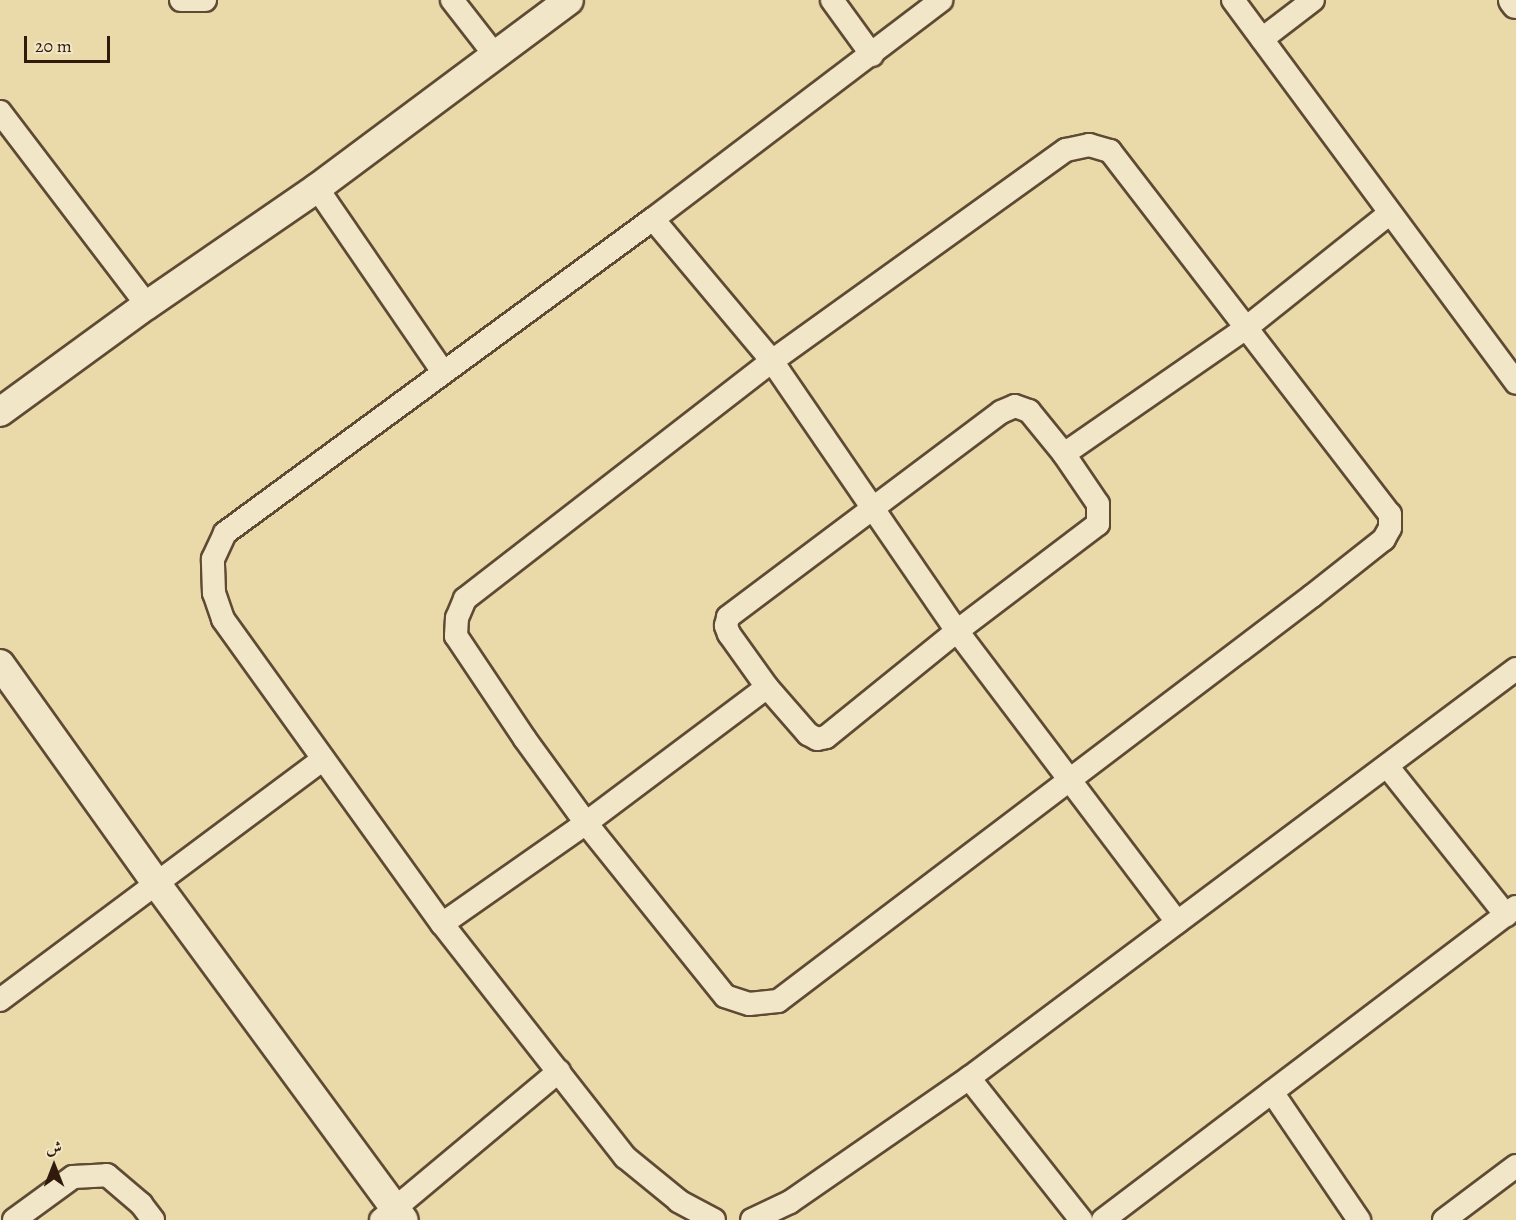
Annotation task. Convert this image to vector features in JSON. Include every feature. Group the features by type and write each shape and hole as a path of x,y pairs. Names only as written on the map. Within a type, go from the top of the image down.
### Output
{"street":[{"path":"181,0 205,0"},
{"path":"452,0 494,54"},
{"path":"0,412 147,305 317,188 568,0"},
{"path":"832,0 872,55"},
{"path":"714,1220 679,1201 626,1157 442,924 223,619 214,592 213,559 225,533 653,219 872,55 941,0"},
{"path":"1233,0 1390,213 1513,373"},
{"path":"1262,39 1313,0"},
{"path":"1513,0 1516,4"},
{"path":"0,112 147,305"},
{"path":"1089,145 1110,151 1246,328 1390,514 1390,528 1384,539 1070,781 778,1001 749,1004 725,996 586,823 456,636 457,618 465,599 772,361 1066,150 1089,145"},
{"path":"317,188 443,372"},
{"path":"1064,454 1246,328 1390,213"},
{"path":"653,219 772,361 957,631 1177,922"},
{"path":"1015,406 1029,411 1064,454 1098,504 1098,524 957,631 826,737 817,738 808,734 767,687 729,634 726,626 728,617 1001,412 1015,406"},
{"path":"0,664 393,1216 559,1071"},
{"path":"752,1220 790,1202 969,1078 1516,669"},
{"path":"442,924 586,823 767,687"},
{"path":"0,1000 323,759"},
{"path":"1103,1220 1511,911 1387,766"},
{"path":"969,1078 1081,1220"},
{"path":"1272,1092 1359,1220"},
{"path":"1444,1220 1516,1166"},
{"path":"14,1220 73,1177 106,1175 141,1204 153,1220"}]}
